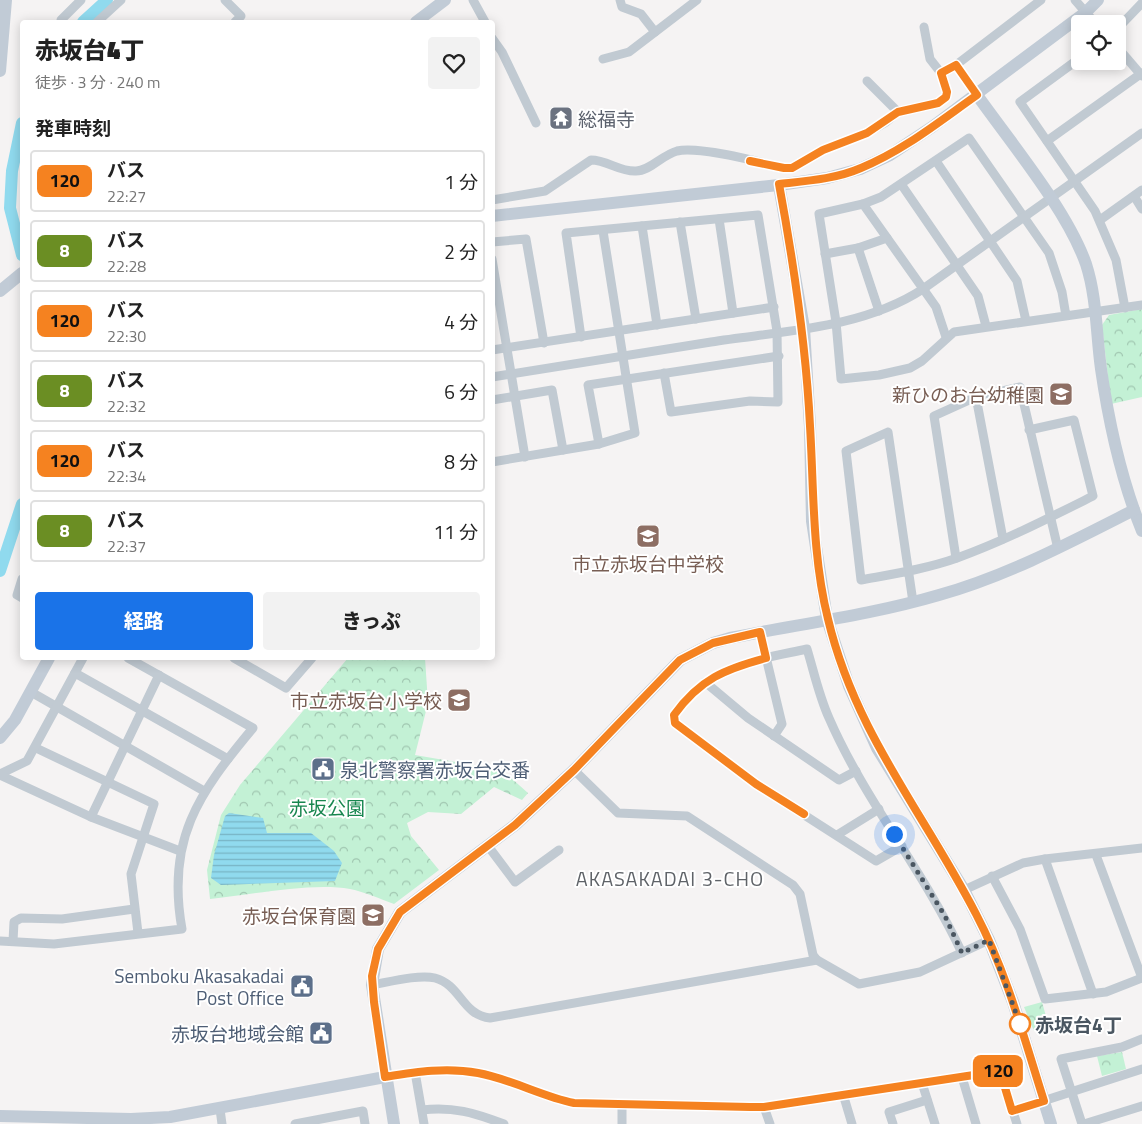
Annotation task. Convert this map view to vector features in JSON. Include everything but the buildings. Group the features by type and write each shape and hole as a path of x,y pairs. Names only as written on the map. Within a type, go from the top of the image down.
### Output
{"street":[{"path":"0,71 6,0"},
{"path":"61,20 81,0"},
{"path":"98,20 121,0"},
{"path":"225,0 241,16 237,20"},
{"path":"419,20 445,0"},
{"path":"473,0 483,20"},
{"path":"620,0 622,7 641,14 654,32"},
{"path":"603,59 629,52 697,0"},
{"path":"941,73 956,65 1042,0"},
{"path":"1075,0 1088,15"},
{"path":"495,216 828,178 860,169 890,155 977,95 1086,12 1098,0"},
{"path":"1126,19 1142,2"},
{"path":"495,200 545,191 591,160 599,160 634,172 643,170 665,155 678,151 694,150 792,168 823,150 867,133 898,112 927,107 946,97 947,92 941,73 930,59 924,27"},
{"path":"495,43 505,58 536,123"},
{"path":"1048,141 1142,74 1126,57"},
{"path":"956,65 1051,199 1080,248 1090,280 1096,313 1101,367 1109,420 1134,510 1142,531"},
{"path":"1071,65 1020,102 1100,220 1116,260 1125,308"},
{"path":"868,80 898,112"},
{"path":"1066,316 1056,268 1026,217 969,138 901,184 863,204 819,214 836,322 841,379 879,375 910,368 922,361 946,337 954,332 986,326 1096,313 1142,305"},
{"path":"495,376 804,328 879,311 923,289 1075,181 1140,139"},
{"path":"936,161 992,241 1017,281 1026,321"},
{"path":"779,184 804,328 810,427 812,520 827,619 849,686 878,748 964,890 989,940 1010,995 1051,1124"},
{"path":"901,184 978,296 986,326"},
{"path":"1100,220 1138,193 1142,209"},
{"path":"524,195 528,212"},
{"path":"863,204 936,307 946,337"},
{"path":"581,336 566,234 758,215 777,331 779,356 778,402 750,401 671,412 664,373"},
{"path":"719,219 733,313"},
{"path":"680,222 696,319"},
{"path":"642,226 657,325"},
{"path":"495,462 599,444 635,433 604,231"},
{"path":"825,254 858,248 887,238"},
{"path":"495,242 526,239 544,343"},
{"path":"858,248 879,311"},
{"path":"0,291 20,275"},
{"path":"495,278 525,457"},
{"path":"495,350 619,332 774,306"},
{"path":"599,444 588,385 779,356"},
{"path":"956,558 934,416 976,397 1020,386 1058,549"},
{"path":"495,400 552,390 563,450"},
{"path":"976,397 1003,539"},
{"path":"912,602 908,572 894,469 888,432 846,451 861,580 908,572 956,558 1050,518 1093,496 1074,420 1029,430"},
{"path":"394,1124 385,1077 372,985 378,949 400,912 515,825 574,770 680,660 713,643 912,602 964,587 1058,549 1134,510"},
{"path":"20,585 17,595 20,597"},
{"path":"760,632 782,724 774,736"},
{"path":"902,846 876,861 756,784 675,723 674,715 687,697 705,682 733,667 808,649 828,716 856,771 945,916 962,953"},
{"path":"0,738 15,720 48,660"},
{"path":"0,774 27,761 36,748 83,660"},
{"path":"0,941 54,944 182,928 176,887 180,851 189,822 204,791 253,728 132,660"},
{"path":"237,660 286,688 309,660"},
{"path":"75,673 228,759"},
{"path":"91,817 159,675"},
{"path":"705,682 748,718 839,780 856,771"},
{"path":"30,692 204,791"},
{"path":"36,748 154,804 131,874 138,934"},
{"path":"574,770 618,813 687,816 793,885 800,894 811,949 817,960 858,984 920,972 989,940"},
{"path":"0,774 91,817 180,851"},
{"path":"837,835 879,809"},
{"path":"488,846 516,882 560,850"},
{"path":"964,890 1023,863 1142,848"},
{"path":"992,876 1020,928 1044,999 1093,994 1118,989 1142,978 1096,854"},
{"path":"1044,859 1093,994"},
{"path":"13,941 14,922 21,918 62,919 134,909"},
{"path":"372,985 434,978 451,986 476,1015 490,1018 817,960"},
{"path":"1142,1039 1122,1047 1061,1059 1083,1124 1142,1106"},
{"path":"1012,1111 1142,1069"},
{"path":"0,1116 35,1121 170,1117 385,1077 438,1070 479,1073 555,1099 574,1103 764,1107 1000,1071 1017,1124"},
{"path":"415,1072 424,1124"},
{"path":"962,1076 976,1124"},
{"path":"922,1083 935,1124"},
{"path":"843,1094 852,1124"},
{"path":"893,1124 889,1112 927,1100"},
{"path":"622,1104 622,1124"},
{"path":"764,1107 770,1124"},
{"path":"422,1110 456,1108 476,1113 504,1124"},
{"path":"220,1109 222,1124"},
{"path":"294,1124 363,1111 365,1124"}],"green space":[{"path":"1142,309 1142,397 1111,404 1102,325 1109,315"},
{"name":"赤坂公園","path":"346,660 425,660 428,703 415,755 502,770 528,793 522,800 494,787 461,814 428,812 407,823 411,836 439,870 394,904 356,890 335,887 300,888 210,899 207,870 221,815 240,785"},
{"path":"1042,1002 1049,1027 1034,1031 1024,1007"},
{"path":"1122,1052 1126,1069 1102,1076 1097,1056"}],"water":[{"path":"229,813 263,818 267,833 311,833 334,851 342,863 335,881 221,885 211,878 214,855 225,816"}],"waterway":[{"path":"85,20 107,0"},
{"path":"20,133 12,171 10,208 20,247"},
{"path":"0,571 20,510"}],"bus line":[{"name":"120","path":"750,161 792,168 823,150 849,142 867,133 886,122 898,112 938,103 946,97 947,92 941,73 956,65 977,95 890,155 860,169 828,178 779,184 804,328 810,427 812,520 827,619 849,686 878,748 964,890 989,940 1013,1002 1044,1101 1012,1111 1000,1071 764,1107 574,1103 555,1099 479,1073 455,1070 430,1070 385,1077 372,976 378,949 400,912 515,825 574,770 680,660 713,643 760,632 766,658 733,667 705,682 687,697 674,715 675,723 756,784 804,814"}],"place":[{"name":"総福寺","path":"561,118"},
{"name":"新ひのお台幼稚園","path":"1061,394"},
{"name":"市立赤坂台中学校","path":"648,536"},
{"name":"市立赤坂台小学校","path":"459,700"},
{"name":"泉北警察署赤坂台交番","path":"323,769"},
{"name":"赤坂台保育園","path":"373,915"},
{"name":"Semboku Akasakadai Post Office","path":"302,986"},
{"name":"赤坂台4丁","path":"1020,1024"},
{"name":"赤坂台地域会館","path":"321,1033"}],"district":[{"name":"AKASAKADAI 3-CHO","path":"670,878"}],"route":[{"path":"894,834 945,916 962,953 989,940 1003,973 1020,1024"}]}
